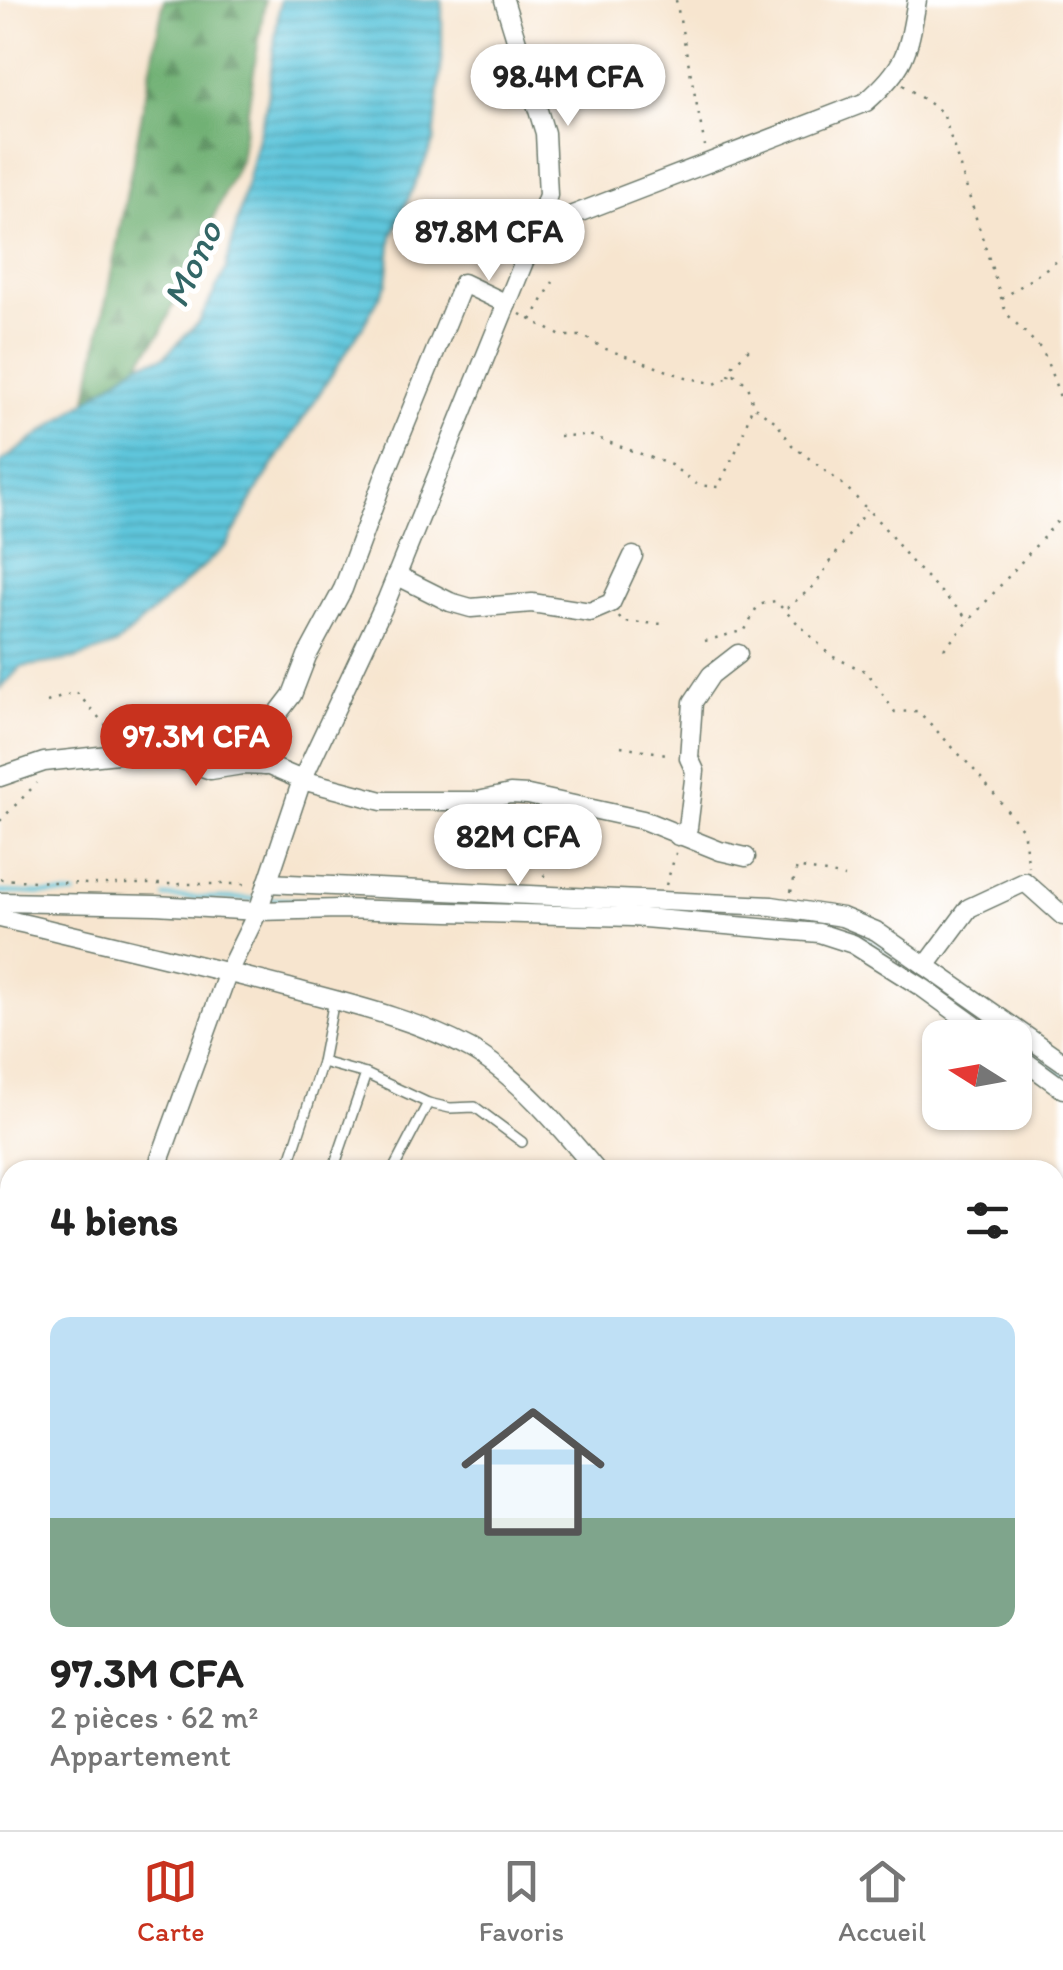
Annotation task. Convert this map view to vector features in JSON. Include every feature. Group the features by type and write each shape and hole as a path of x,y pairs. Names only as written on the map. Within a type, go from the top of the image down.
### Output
{"street":[{"path":"160,1160 228,972 258,911 302,780 396,576 510,306 548,195 545,133 504,0"},
{"path":"525,259 570,216 866,102 894,78 902,65 916,0"},
{"path":"264,766 259,738 292,696 307,656 343,589 463,282 510,306"},
{"path":"396,576 471,608 532,603 590,612 611,602 633,556"},
{"path":"678,836 688,828 695,770 688,758 693,702 710,675 738,654"},
{"path":"0,778 44,762 154,750 211,770 264,766 382,801 478,801 510,794 562,803 642,820 720,851 746,857"},
{"path":"926,966 969,908 1025,882 1063,916"},
{"path":"267,883 786,908 842,917 876,931 1063,1062"},
{"path":"0,902 595,916 818,933 854,944 967,1020"},
{"path":"0,918 228,972 423,1028 472,1050 537,1102 587,1160"},
{"path":"1032,1066 1063,1089"}],"lane":[{"path":"291,1160 322,1062 334,1000"},
{"path":"322,1062 366,1074 428,1104 475,1108 522,1142"},
{"path":"336,1160 366,1074"},
{"path":"398,1160 428,1104"}],"path":[{"path":"676,0 708,163"},
{"path":"894,78 942,114 1006,313 1043,352 1063,404"},
{"path":"1001,300 1063,257"},
{"path":"530,321 554,282"},
{"path":"510,306 561,336 584,336 603,348 682,376 715,384 734,374 748,386 753,406 718,487 698,485 671,465 590,435 558,436"},
{"path":"728,377 733,365 752,346"},
{"path":"753,406 776,422 792,445 846,487 970,621"},
{"path":"785,610 814,586 867,509"},
{"path":"944,649 1063,515"},
{"path":"705,641 745,630 758,605 776,600 832,656 866,672 896,712 918,711 977,773 1023,830 1032,888"},
{"path":"611,602 622,622 664,624"},
{"path":"48,702 76,692 130,751"},
{"path":"622,746 688,758"},
{"path":"0,821 39,781 45,771 44,762"},
{"path":"544,876 546,850 562,803"},
{"path":"664,902 677,856 678,836"},
{"path":"786,908 797,867 845,877"},
{"path":"0,879 216,886 267,883"}],"green space":[{"path":"164,0 265,0 240,160 161,332 138,364 87,400"}],"water":[{"path":"280,0 442,0 442,59 434,141 392,236 387,283 227,545 116,645 75,659 21,667 0,689 0,463 138,364 164,357 199,322 225,271 267,101"}],"waterway":[{"path":"0,892 75,895"},
{"path":"165,897 255,899"},
{"path":"270,899 330,901"},
{"path":"719,916 806,920 856,934 914,968 985,1020"},
{"path":"1032,1054 1063,1076"}],"water label":[{"name":"Mono","path":"192,264"}]}
